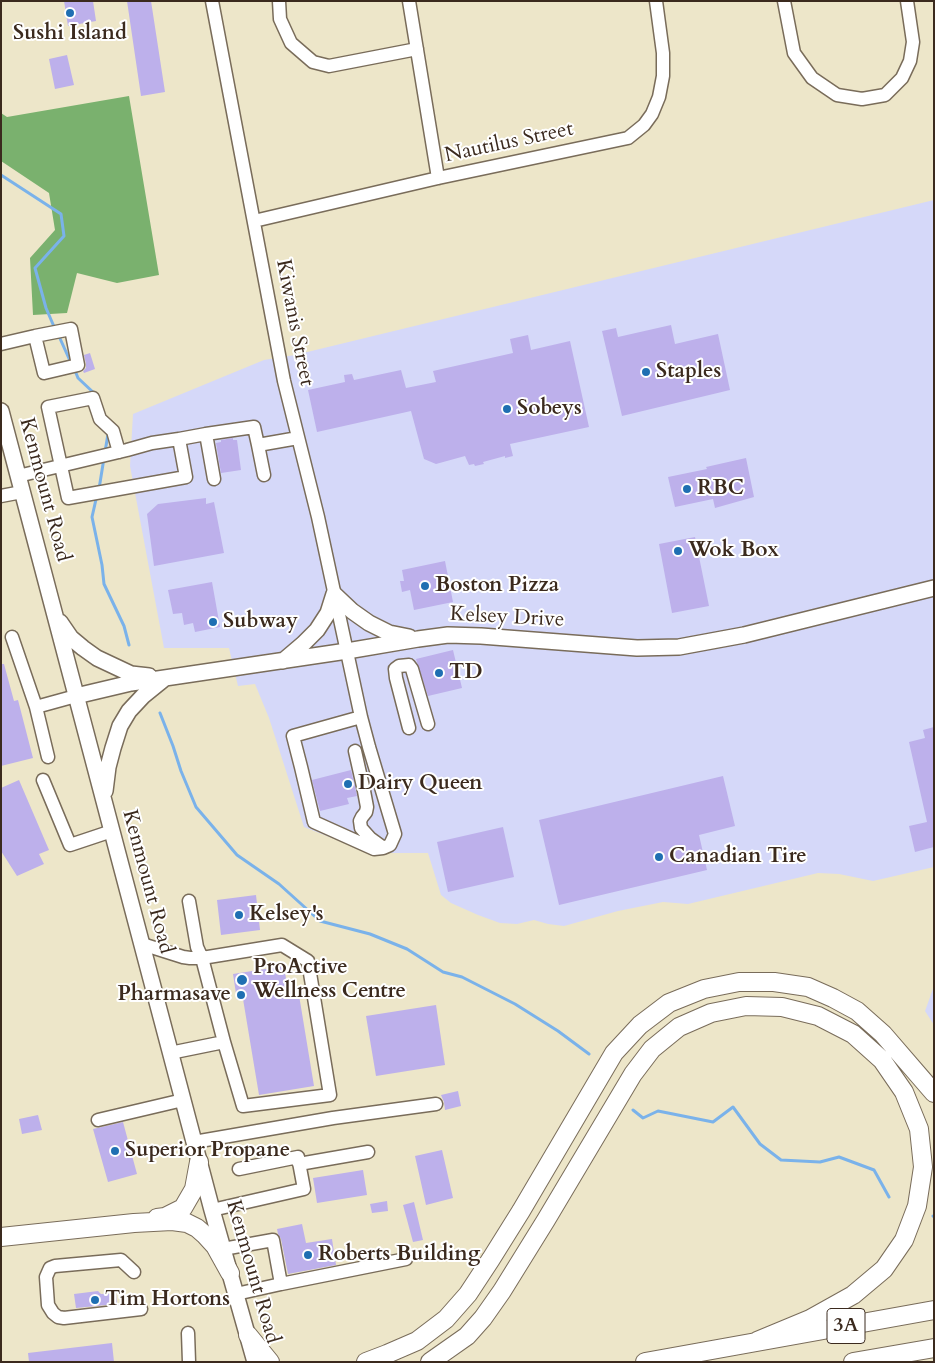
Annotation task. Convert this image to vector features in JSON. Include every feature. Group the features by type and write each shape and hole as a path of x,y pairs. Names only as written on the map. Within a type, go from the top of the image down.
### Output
{"highway":[{"path":"366,1362 417,1341 446,1319 468,1294 511,1227 614,1053 640,1025 669,1003 704,989 739,982 774,982 808,988 833,998 857,1011 884,1034 934,1093"},
{"path":"430,1362 467,1336 483,1318 546,1220 633,1074 652,1049 679,1027 712,1013 746,1006 782,1007 818,1016 853,1034 882,1060 904,1092 919,1129 924,1167 918,1206 904,1240 884,1269 853,1295 810,1319 757,1341"},
{"path":"134,1223 165,1217 183,1208 194,1188 199,1162"},
{"path":"1,1237 134,1223 172,1221 197,1228 205,1235 215,1246 230,1273"},
{"name":"3A","path":"645,1362 934,1310"},
{"path":"248,1335 270,1362"},
{"name":"3A","path":"853,1362 934,1348"}],"main road":[{"name":"Kenmount Road","path":"1,412 199,1162 255,1362"},
{"name":"Kelsey Drive","path":"76,696 131,683 418,639 464,635 637,648 679,647 736,637 934,588"},
{"path":"282,661 317,630 328,613 334,594 369,624 389,633 418,639"},
{"path":"55,616 71,638 97,658 131,674 165,678"},
{"path":"104,800 108,767 120,726 129,711 143,696 165,678"}],"street":[{"name":"Kiwanis Street","path":"212,1 284,381 318,517 361,717 395,834 390,845 384,848"},
{"path":"279,1 280,19 291,43 313,62 329,66 416,49"},
{"path":"409,1 438,178"},
{"name":"Nautilus Street","path":"254,221 438,178 628,138 644,125 652,114 659,97 663,76 663,53 656,1"},
{"path":"784,1 794,54 812,78 837,95 862,99 885,95 902,78 910,61 913,42 907,1"},
{"path":"1,344 35,336"},
{"path":"120,452 114,431 100,419 93,398 48,407 68,498 186,477 179,439"},
{"path":"18,476 152,443 254,426 264,475"},
{"path":"206,434 214,478"},
{"path":"258,445 298,438"},
{"path":"1,496 22,492"},
{"path":"12,637 36,707 48,757"},
{"path":"409,728 396,678 395,670 399,666 409,665 412,669 428,724"},
{"path":"36,707 76,696"},
{"path":"361,717 292,736 314,822 374,849 384,848"},
{"path":"355,751 367,807 360,822 361,828 370,838 384,848"},
{"path":"43,780 70,844 112,831"},
{"path":"189,901 197,947 202,958 243,1106 330,1095"},
{"path":"142,944 190,958 202,958 282,945 308,961 333,1118"},
{"path":"170,1053 224,1042"},
{"path":"98,1120 183,1100"},
{"path":"194,1142 333,1118 436,1104"},
{"path":"299,1164 368,1152"},
{"path":"212,1210 304,1189 298,1157 239,1169"},
{"path":"223,1249 273,1240 281,1284"},
{"path":"236,1294 406,1259"},
{"path":"134,1272 121,1260 54,1266 50,1268 46,1277 48,1305 53,1313 58,1317 64,1318 141,1309"},
{"path":"188,1333 189,1362"}],"shaded area":[{"path":"934,200 934,867 873,881 839,874 818,873 688,904 663,902 618,911 564,926 534,920 517,924 500,923 451,903 441,895 428,853 370,853 304,827 269,718 255,684 238,686 229,648 164,648 130,466 133,414 264,360 295,355"},
{"path":"934,986 934,1025 925,1011"}],"green space":[{"path":"129,96 159,275 117,283 77,273 67,313 33,315 30,258 55,230 49,193 1,161 1,113 7,117"}],"building":[{"path":"64,1 93,1 96,21 68,26"},
{"path":"127,1 151,1 165,92 141,96"},
{"path":"67,55 74,85 55,89 49,59"},
{"name":"Staples","path":"671,325 675,344 718,334 730,390 622,416 602,331 616,328 618,337"},
{"path":"528,335 531,350 570,341 589,427 510,444 513,456 505,458 505,456 475,466 474,464 469,465 465,456 436,464 424,459 411,411 317,432 308,390 345,382 344,375 352,374 354,380 401,370 406,388 436,382 433,371 513,353 510,339"},
{"path":"90,353 95,369 84,373 86,364 84,355"},
{"path":"233,438 233,440 237,440 241,470 221,473 216,443"},
{"path":"746,458 754,497 715,508 713,499 675,507 668,477"},
{"path":"206,498 206,504 214,502 224,553 154,566 147,514 158,504"},
{"path":"695,537 709,606 672,613 659,544"},
{"name":"Boston Pizza","path":"445,561 453,602 414,610 410,590 402,592 400,581 404,581 402,570"},
{"path":"212,582 220,627 195,632 193,623 184,625 182,613 173,614 168,590"},
{"name":"TD","path":"453,650 462,688 428,696 416,659"},
{"path":"1,664 4,664 14,701 18,700 33,758 1,766"},
{"path":"934,727 934,847 915,852 909,826 927,822 909,742 925,738 923,730"},
{"path":"351,770 357,796 347,798 349,804 320,811 312,780"},
{"path":"723,776 735,826 699,835 707,870 559,905 539,820"},
{"path":"19,780 49,850 39,854 44,864 17,876 1,851 1,788"},
{"path":"503,827 514,877 448,892 437,842"},
{"name":"Kelsey's","path":"256,895 260,930 221,935 217,900"},
{"path":"284,966 288,991 298,989 314,1086 259,1095 243,999 237,1000 233,974"},
{"path":"436,1005 445,1065 376,1076 366,1016"},
{"path":"458,1091 461,1106 445,1110 441,1095"},
{"path":"38,1115 42,1130 22,1134 19,1119"},
{"name":"Superior Propane","path":"123,1122 137,1174 108,1182 93,1129"},
{"path":"442,1150 453,1198 426,1205 415,1156"},
{"path":"363,1170 367,1195 317,1203 313,1178"},
{"path":"387,1201 388,1211 372,1213 370,1204"},
{"path":"414,1202 423,1240 413,1242 403,1205"},
{"name":"Roberts Building","path":"302,1224 306,1243 332,1239 336,1265 288,1274 281,1239 277,1229"},
{"name":"Tim Hortons","path":"98,1291 101,1294 116,1293 117,1304 76,1308 74,1294"},
{"path":"112,1343 114,1362 29,1362 28,1353"}],"waterway":[{"path":"1,175 61,214 64,236 35,268 46,308 55,329"},
{"path":"58,334 71,363"},
{"path":"74,368 78,378 95,394"},
{"path":"105,452 107,431"},
{"path":"99,489 104,458"},
{"path":"97,495 92,517 104,584 124,626 129,645"},
{"path":"160,713 196,807 237,855 279,884 320,921 370,934 407,949 443,972 462,977 515,1004 558,1031 589,1054"},
{"path":"633,1110 643,1118 658,1111 713,1122 733,1107 760,1144 781,1160 820,1162 839,1157 874,1170 889,1197"}],"place":[{"name":"Sushi Island","path":"70,13"},
{"name":"Staples","path":"646,372"},
{"name":"Sobeys","path":"507,409"},
{"name":"RBC","path":"687,489"},
{"name":"Wok Box","path":"678,551"},
{"name":"Boston Pizza","path":"425,586"},
{"name":"Subway","path":"213,622"},
{"name":"TD","path":"439,673"},
{"name":"Dairy Queen","path":"348,784"},
{"name":"Canadian Tire","path":"659,857"},
{"name":"Kelsey's","path":"239,915"},
{"name":"ProActive Wellness Centre","path":"242,980"},
{"name":"Pharmasave","path":"241,995"},
{"name":"Superior Propane","path":"115,1151"},
{"name":"Roberts Building","path":"308,1255"},
{"name":"Tim Hortons","path":"95,1300"}]}
